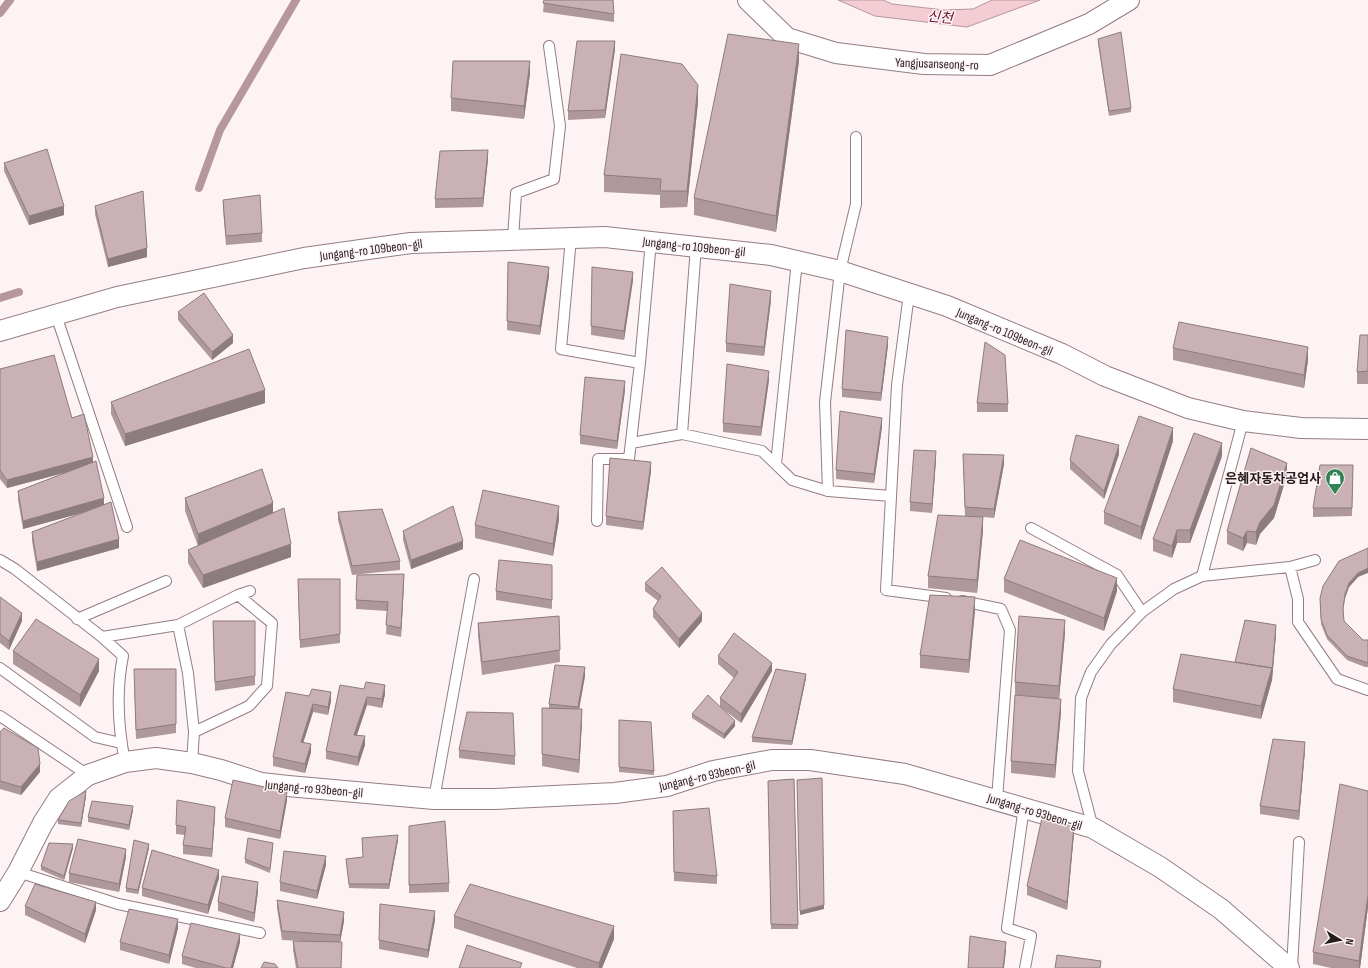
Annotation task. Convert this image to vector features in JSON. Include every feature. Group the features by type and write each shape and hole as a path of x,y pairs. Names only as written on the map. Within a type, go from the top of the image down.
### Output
{"street":[{"name":"Yangjusanseong-ro","path":"748,0 788,38 836,54 924,64 990,65 1089,24 1129,0"},
{"name":"Jungang-ro 109beon-gil","path":"0,331 117,297 304,258 410,243 606,237 771,255 840,271 962,312 1062,354 1105,376 1188,408 1243,421 1301,428 1368,430"},
{"name":"Jungang-ro 93beon-gil","path":"0,901 18,872 42,823 59,798 88,775 123,752 192,763 222,770 260,783 434,799 495,799 615,793 667,786 713,771 772,760 810,760 905,774 997,799 1093,828 1160,867 1221,909 1289,968"}],"lane":[{"path":"513,239 516,193 554,179 560,126 549,46"},
{"path":"828,491 825,402 840,271 856,204 856,137"},
{"path":"571,238 561,350 640,363"},
{"path":"597,521 598,459 629,459 640,363 651,241"},
{"path":"682,434 696,246"},
{"path":"776,464 797,261"},
{"path":"909,294 897,385 886,590 940,596 1001,610 1010,630 997,799"},
{"path":"56,315 127,527"},
{"path":"1202,576 1243,421"},
{"path":"631,443 682,434 762,451 792,480 828,491 891,496"},
{"path":"1031,528 1117,575 1142,612"},
{"path":"0,560 16,570 102,637 123,656 118,682 123,752"},
{"name":"Jungang-ro 93beon-gil","path":"1093,828 1078,771 1081,698 1095,666 1111,644 1142,612 1174,589 1202,576 1290,567 1315,560"},
{"path":"1290,567 1298,599 1298,622 1337,679 1368,690"},
{"path":"434,799 465,636 474,579"},
{"path":"77,619 166,580"},
{"path":"102,637 178,625 238,594 250,591"},
{"path":"194,732 249,706 267,686 272,623 238,594"},
{"path":"178,625 188,673 194,732 192,763"},
{"path":"0,668 95,737 123,752"},
{"path":"0,716 88,775"},
{"path":"1024,807 1007,928 1031,936 1025,968"},
{"path":"1292,968 1299,842"},
{"path":"18,872 118,904 260,933"}],"water":[{"name":"신천","path":"838,0 883,0 892,4 944,10 973,9 992,0 1040,0 967,27 875,16"}],"building":[{"path":"544,0 613,0 614,14 543,3"},
{"path":"1121,32 1131,108 1109,111 1098,39"},
{"path":"728,34 799,44 776,216 694,198"},
{"path":"577,41 615,41 605,110 568,111"},
{"path":"621,54 682,64 698,85 687,191 660,191 661,179 604,175"},
{"path":"453,61 530,61 524,106 451,98"},
{"path":"47,149 64,206 29,216 4,163"},
{"path":"488,150 483,198 435,199 440,151"},
{"path":"143,191 147,248 108,259 95,206"},
{"path":"260,195 262,233 226,236 223,200"},
{"path":"508,262 549,267 540,326 507,321"},
{"path":"592,267 633,272 624,331 591,326"},
{"path":"730,284 771,291 764,347 726,343"},
{"path":"204,293 233,335 212,352 178,312"},
{"path":"1179,322 1308,347 1304,375 1173,348"},
{"path":"846,330 888,337 881,393 842,389"},
{"path":"1360,335 1368,335 1368,371 1357,372"},
{"path":"985,342 1005,355 1008,404 977,403"},
{"path":"249,349 265,390 125,434 111,402"},
{"path":"54,355 72,418 84,414 93,457 7,480 0,470 0,369"},
{"path":"727,364 769,371 761,427 723,423"},
{"path":"585,377 625,381 617,441 580,435"},
{"path":"840,411 882,418 874,474 836,470"},
{"path":"1139,416 1173,428 1141,527 1104,512"},
{"path":"1194,433 1222,443 1190,530 1177,530 1172,546 1153,539"},
{"path":"1076,435 1119,445 1104,491 1070,460"},
{"path":"1251,448 1287,463 1274,505 1260,522 1256,532 1247,531 1243,538 1227,531"},
{"path":"914,450 936,451 932,504 910,502"},
{"path":"963,454 1004,455 994,509 965,507"},
{"path":"610,458 651,462 643,522 606,516"},
{"path":"96,461 104,498 23,521 18,491"},
{"name":"은혜자동차공업사","path":"1320,465 1353,465 1352,508 1313,508"},
{"path":"262,469 273,503 198,534 185,498"},
{"path":"483,490 559,506 553,544 475,525"},
{"path":"111,502 119,539 37,562 32,532"},
{"path":"453,506 463,541 411,560 403,531"},
{"path":"284,508 291,544 203,575 188,550"},
{"path":"382,509 400,561 352,566 338,512"},
{"path":"938,515 983,517 977,580 928,576"},
{"path":"1020,540 1117,578 1104,618 1004,579"},
{"path":"1368,548 1368,568 1358,573 1349,583 1345,594 1343,608 1344,621 1363,640 1368,640 1368,663 1347,656 1327,635 1321,619 1320,598 1323,586 1339,561"},
{"path":"499,560 552,565 552,600 496,591"},
{"path":"662,567 702,613 679,639 653,609 661,596 645,583"},
{"path":"404,574 401,628 386,625 388,602 356,600 357,575"},
{"path":"298,579 340,579 340,634 300,640"},
{"path":"930,595 975,597 969,660 920,655"},
{"path":"0,597 22,613 9,641 0,634"},
{"path":"559,616 560,650 482,662 478,623"},
{"path":"1019,616 1065,620 1059,686 1015,682"},
{"path":"36,619 99,659 80,695 13,651"},
{"path":"1245,620 1276,625 1272,672 1272,668 1235,662"},
{"path":"213,621 255,621 255,676 215,682"},
{"path":"734,633 772,663 741,714 720,698 738,672 718,656"},
{"path":"1181,654 1272,668 1261,706 1173,689"},
{"path":"555,665 585,667 578,707 549,704"},
{"path":"134,669 176,669 176,724 136,730"},
{"path":"776,669 806,674 792,741 752,737"},
{"path":"366,682 385,685 382,699 367,697 354,735 365,736 358,757 326,751 340,685 364,689"},
{"path":"312,689 331,692 328,707 313,704 301,742 311,744 305,764 273,757 286,692 309,696"},
{"path":"708,695 735,721 724,734 692,714"},
{"path":"1015,695 1061,699 1055,765 1011,761"},
{"path":"542,708 582,709 579,760 542,754"},
{"path":"467,712 513,713 515,756 459,750"},
{"path":"619,720 651,722 654,771 619,767"},
{"path":"4,728 38,748 40,764 21,787 0,781 0,732"},
{"path":"1273,739 1305,742 1299,811 1260,806"},
{"path":"822,778 824,905 800,911 797,780"},
{"path":"794,779 798,925 771,924 768,781"},
{"path":"233,780 287,792 280,831 225,818"},
{"path":"1340,784 1368,791 1368,895 1359,961 1313,952"},
{"path":"86,791 81,823 58,820 69,801"},
{"path":"177,800 215,807 212,849 183,845 186,827 176,825"},
{"path":"92,801 133,806 129,825 88,817"},
{"path":"709,808 717,876 674,872 673,811"},
{"path":"1043,813 1074,825 1067,902 1027,886"},
{"path":"445,821 449,883 409,885 409,826"},
{"path":"398,835 389,884 349,884 346,859 363,857 362,838"},
{"path":"248,838 273,843 270,869 245,859"},
{"path":"78,839 126,849 119,884 69,873"},
{"path":"134,840 149,844 138,890 126,888"},
{"path":"49,843 73,844 64,876 41,866"},
{"path":"152,850 219,870 208,905 142,888"},
{"path":"284,851 326,856 317,891 280,882"},
{"path":"222,876 258,882 254,913 218,902"},
{"path":"35,884 96,902 85,934 25,906"},
{"path":"470,884 614,926 599,963 454,916"},
{"path":"277,900 344,912 340,935 282,931"},
{"path":"380,904 435,911 428,950 379,940"},
{"path":"129,909 178,919 169,955 120,942"},
{"path":"191,923 240,934 231,968 182,956"},
{"path":"970,936 1006,942 1003,968 968,968"},
{"path":"293,941 342,942 341,968 298,968"},
{"path":"467,945 522,963 520,968 459,968"},
{"path":"1057,955 1101,961 1100,968 1055,968"},
{"path":"264,962 275,964 278,968 261,968"}],"waterway":[{"path":"0,13 10,0"},
{"path":"199,188 220,130 296,0"},
{"path":"0,298 19,292"}],"place":[{"name":"은혜자동차공업사","path":"1335,495"}]}
